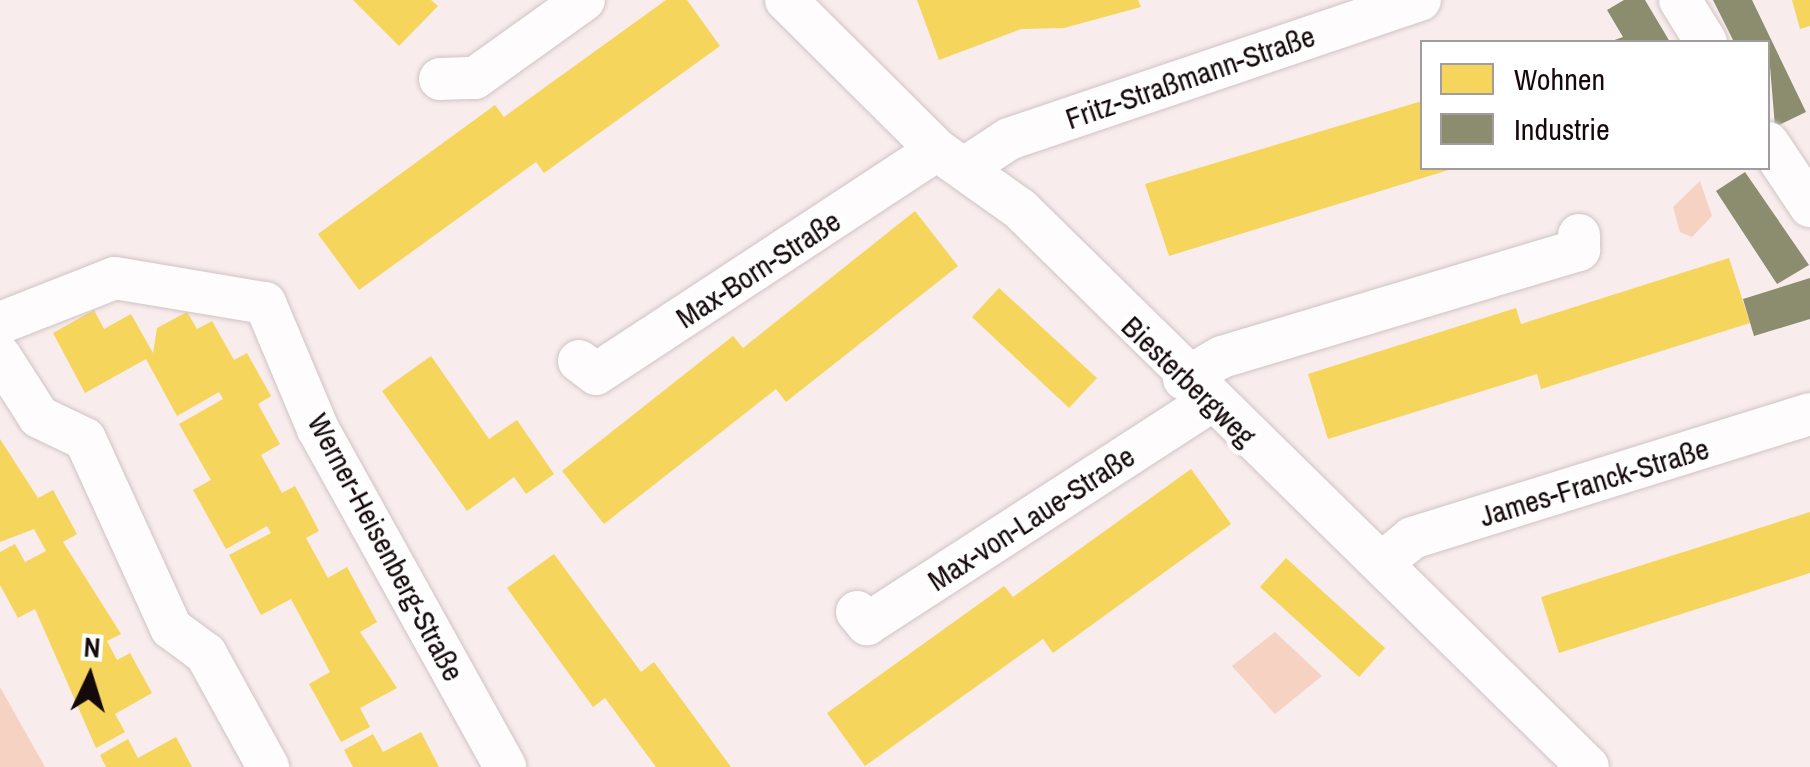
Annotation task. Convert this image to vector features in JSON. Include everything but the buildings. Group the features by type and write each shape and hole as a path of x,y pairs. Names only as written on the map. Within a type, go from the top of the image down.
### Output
{"street":[{"path":"440,78 474,78 584,0"},
{"name":"Biesterbergweg","path":"786,0 951,159 1020,210 1196,391 1384,561 1588,767"},
{"name":"Fritz-Straßmann-Straße","path":"951,159 1420,0"},
{"path":"1680,0 1705,40"},
{"path":"1770,146 1810,206"},
{"name":"Max-Born-Straße","path":"579,361 596,374 951,159"},
{"path":"1196,391 1222,357 1578,250 1579,235"},
{"name":"Werner-Heisenberg-Straße","path":"0,323 115,278 265,303 318,429 505,767"},
{"path":"0,356 39,417 85,440 171,628 206,654 268,767"},
{"name":"Max-von-Laue-Straße","path":"857,612 867,624 1196,391"},
{"name":"James-Franck-Straße","path":"1384,561 1412,538 1810,414"}],"shaded area":[{"path":"1700,181 1712,216 1692,237 1680,232 1673,207"},
{"path":"1275,632 1322,676 1275,714 1232,666"},
{"path":"0,687 45,767 0,767"}]}
